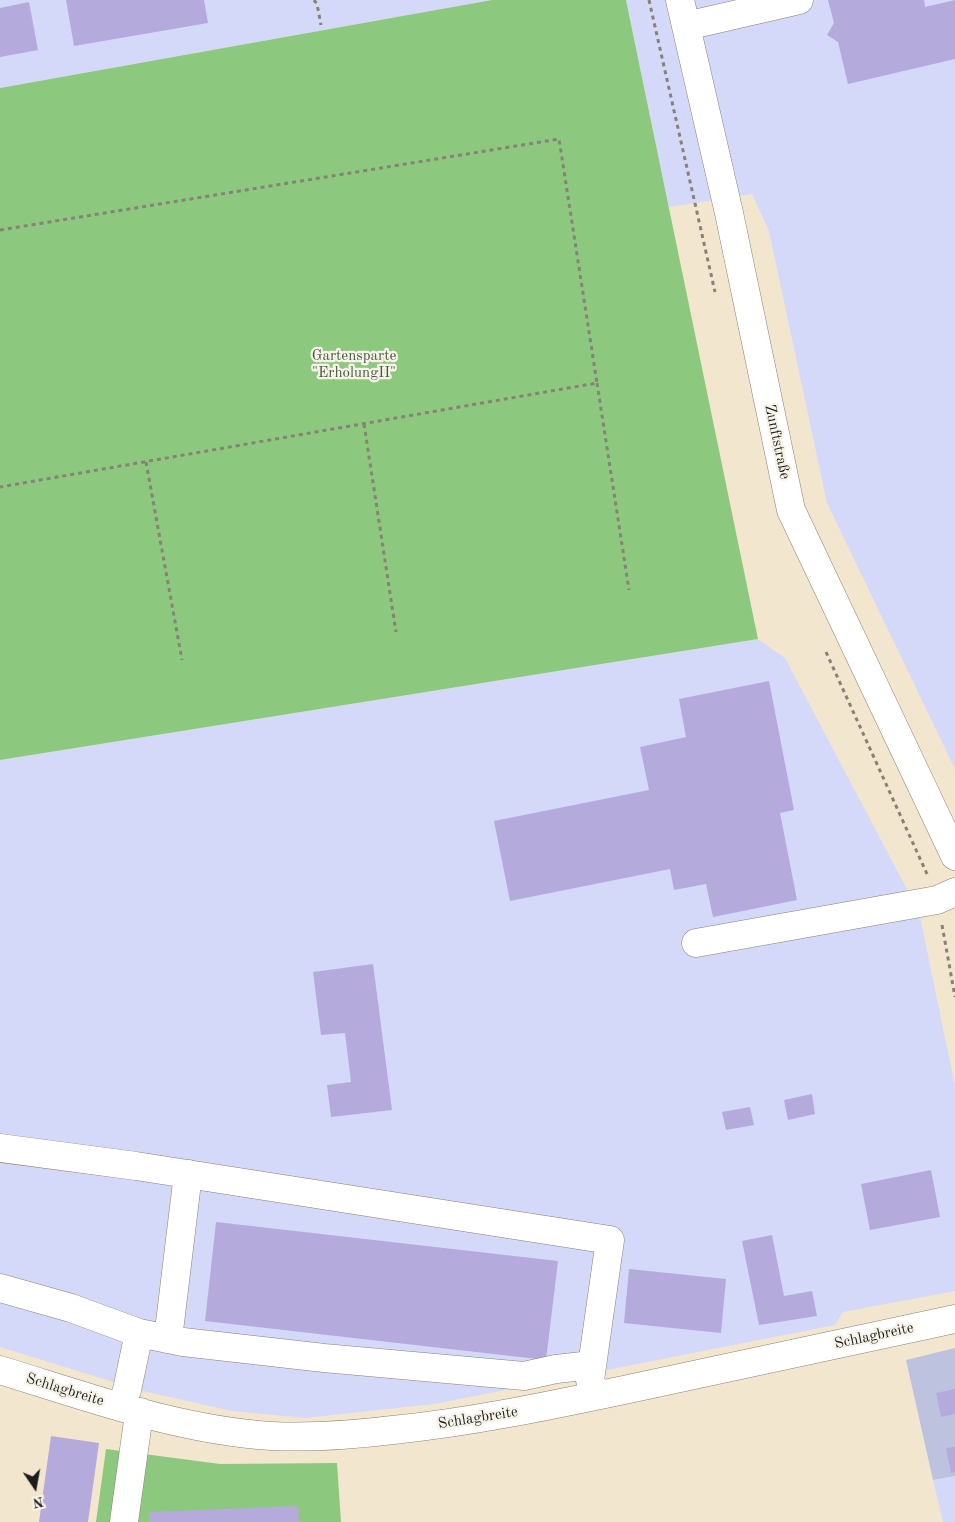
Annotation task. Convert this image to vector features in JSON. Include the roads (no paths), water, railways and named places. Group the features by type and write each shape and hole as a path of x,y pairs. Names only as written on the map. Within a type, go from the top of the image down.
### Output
{"street":[{"path":"683,13 799,0"},
{"name":"Zunftstraße","path":"683,13 729,213 791,510 955,856"},
{"path":"696,943 937,900 955,892"},
{"path":"0,1148 188,1174 610,1240 590,1380 596,1396"},
{"path":"168,1339 188,1174"},
{"path":"0,1288 72,1308 139,1333 184,1342 324,1358 524,1376 556,1369 592,1365"},
{"name":"Schlagbreite","path":"0,1370 131,1409 197,1426 234,1432 304,1437 347,1435 446,1424 532,1409 955,1319"},
{"path":"124,1522 137,1428 128,1390 139,1333"}],"park label":[{"name":"Gartensparte \"ErholungII\"","path":"354,364"}]}
